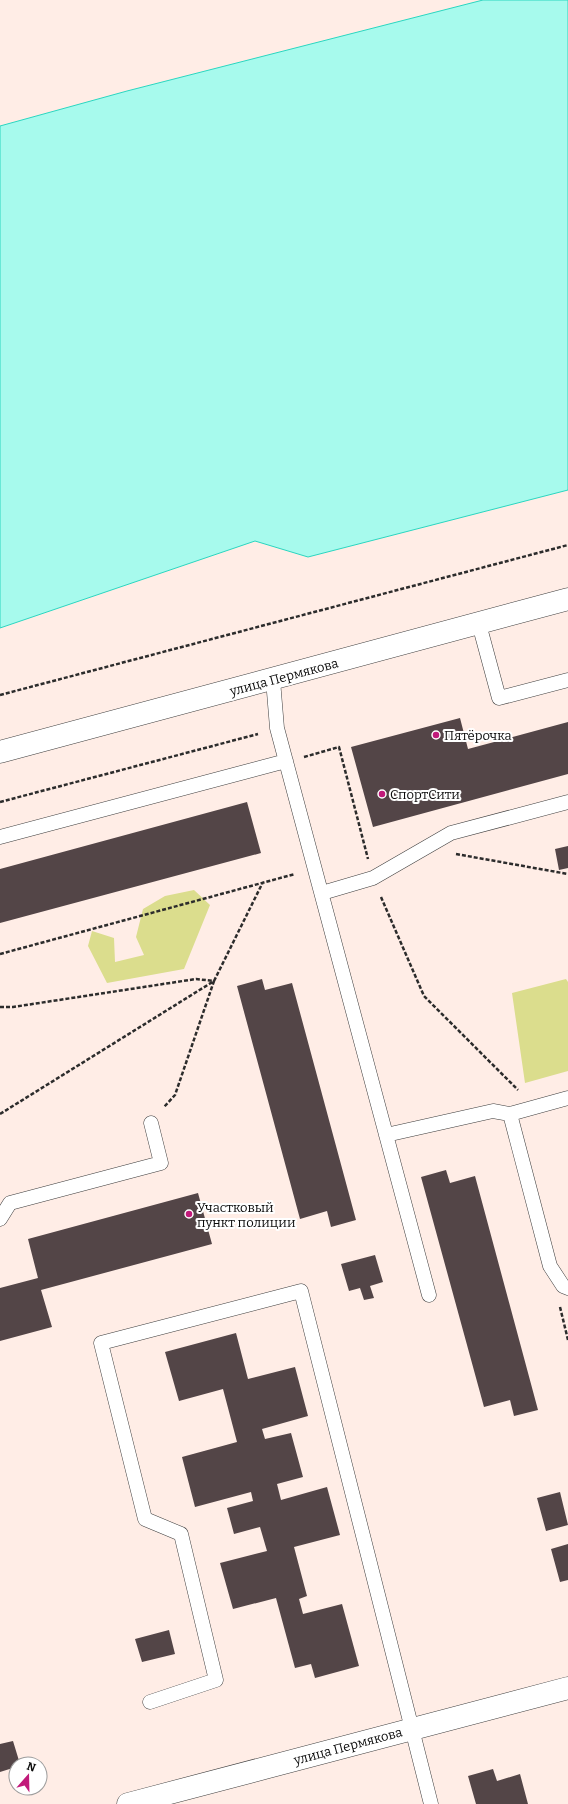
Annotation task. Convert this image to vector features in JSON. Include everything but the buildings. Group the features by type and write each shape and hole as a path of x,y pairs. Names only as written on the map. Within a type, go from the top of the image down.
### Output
{"street":[{"name":"улица Пермякова","path":"0,752 273,680 568,599"},
{"name":"улица Пермякова","path":"128,1804 568,1688"}],"lane":[{"path":"479,624 499,698 568,680"},
{"path":"273,680 278,728 286,761 429,1295"},
{"path":"0,837 286,761"},
{"path":"322,893 373,878 451,833 568,802"},
{"path":"386,1135 493,1111 510,1114 568,1098"},
{"path":"510,1114 550,1266 566,1287"},
{"path":"0,1219 10,1203 162,1163 150,1123"},
{"path":"150,1702 216,1680 181,1534 145,1519 100,1343 301,1292 431,1804"}],"path":[{"path":"0,695 568,545"},
{"path":"0,802 278,728"},
{"path":"286,761 339,747 373,878 424,996 536,1107"},
{"path":"424,848 568,874"},
{"path":"0,954 315,869"},
{"path":"150,1123 175,1095 214,981 263,882"},
{"path":"0,1007 13,1007 196,979 214,981"},
{"path":"0,1114 214,981"},
{"path":"566,1287 560,1305 568,1340"}],"green space":[{"path":"194,890 210,905 184,969 107,983 88,946 92,931 114,938 115,962 144,955 136,937 143,909 165,896"},
{"path":"566,979 568,982 568,1071 525,1083 512,993"}],"water":[{"path":"483,0 568,0 568,490 308,557 255,541 0,628 0,126 127,91"}],"place":[{"name":"Пятёрочка","path":"436,735"},
{"name":"СпортСити","path":"382,794"},
{"name":"Участковый пункт полиции","path":"189,1214"}]}
